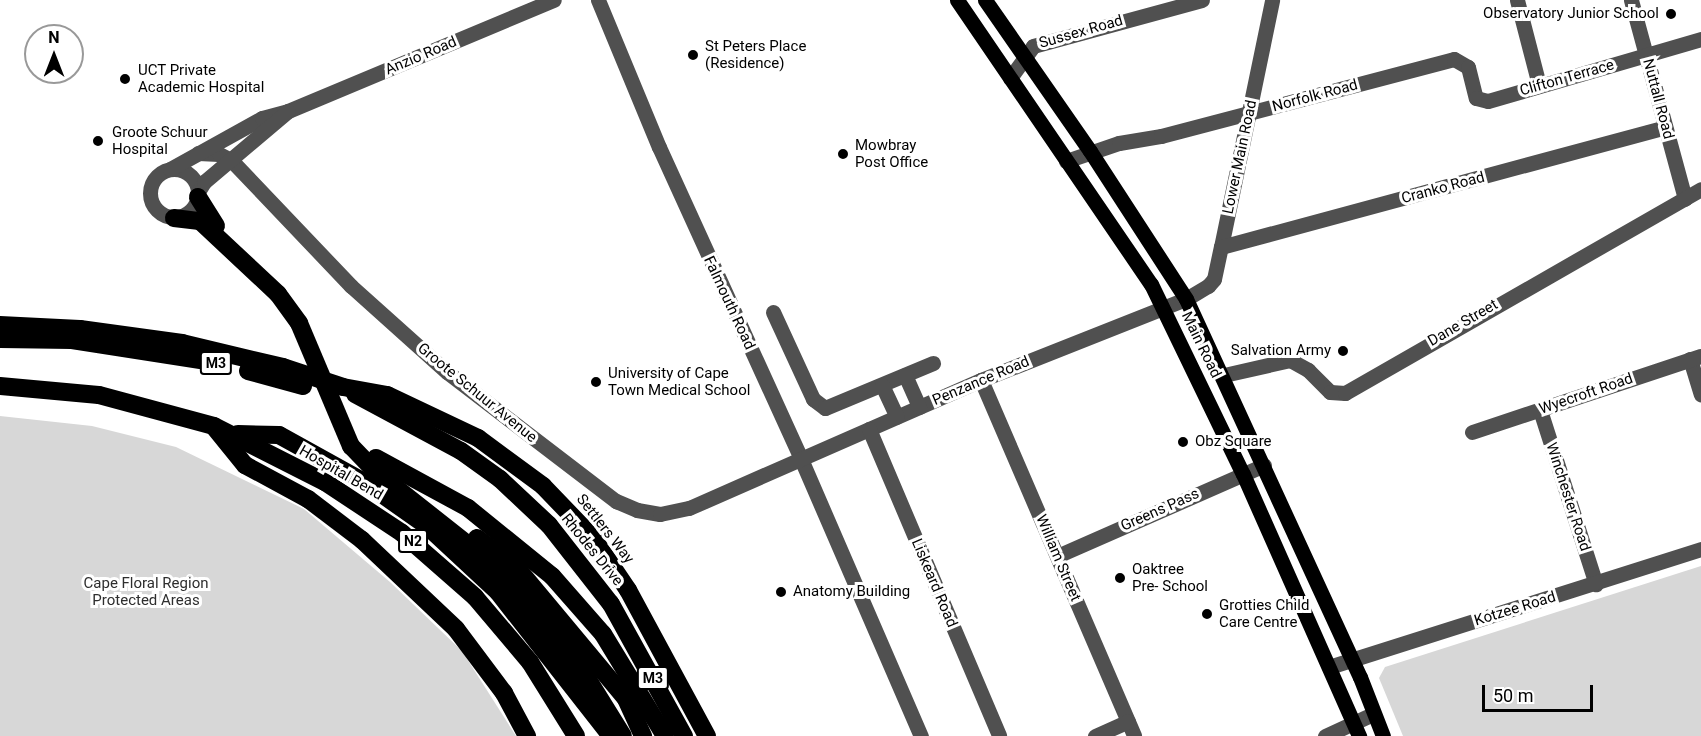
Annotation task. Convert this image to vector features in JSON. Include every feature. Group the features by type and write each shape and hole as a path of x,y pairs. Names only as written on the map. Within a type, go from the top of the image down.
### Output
{"highway":[{"path":"198,194 205,214 294,316 351,446 376,472 472,547 525,599 587,678 623,736"},
{"path":"174,218 200,221 259,275"},
{"path":"0,325 80,328 182,343 283,367 343,387 423,429"},
{"name":"M3","path":"0,339 72,340 205,360 361,402 423,429"},
{"name":"Hospital Bend","path":"0,386 99,395 214,426 234,434 368,508 432,557 514,640 576,736"},
{"name":"Settlers Way","path":"343,387 387,394 460,429 513,462 562,503 617,571 707,736"},
{"path":"214,426 245,465 308,499 362,540 456,629 504,693 527,736"},
{"name":"Rhodes Drive","path":"423,429 500,479 567,544 617,612 684,736"},
{"path":"345,430 376,458 517,568 616,687 639,720 643,736"},
{"path":"234,434 279,435 366,483 427,526 498,592 611,736"},
{"path":"376,458 468,508 552,576 607,641 665,736"}],"main road":[{"name":"Main Road","path":"957,0 1164,308 1243,474 1356,730"},
{"name":"Main Road","path":"987,3 1090,151 1186,299 1224,375 1352,660 1383,736"},
{"path":"969,17 987,3"},
{"path":"1036,116 1057,102"}],"street":[{"name":"Anzio Road","path":"170,169 240,127 288,111 554,0"},
{"name":"Falmouth Road","path":"598,0 659,147 801,459 921,736"},
{"name":"Sussex Road","path":"1010,78 1035,46 1202,0"},
{"name":"Lower Main Road","path":"1186,299 1214,279 1272,0"},
{"path":"1517,0 1539,85"},
{"name":"Nuttall Road","path":"1631,0 1685,199"},
{"name":"Clifton Terrace","path":"1460,59 1468,67 1476,98 1481,101 1701,39"},
{"name":"Norfolk Road","path":"1066,161 1090,151 1161,136 1460,59"},
{"name":"Anzio Road","path":"198,194 231,160 288,111"},
{"name":"Cranko Road","path":"1221,247 1665,127"},
{"path":"198,153 219,154 231,160"},
{"name":"Groote Schuur Avenue","path":"231,160 351,286 447,372 616,501 637,510 660,514 689,508 801,459"},
{"path":"170,169 190,176 198,194 189,212 174,218 159,213 149,194 158,175 170,169"},
{"name":"Dane Street","path":"1224,375 1290,360 1338,394 1701,189"},
{"name":"Penzance Road","path":"801,459 981,380 1186,299"},
{"path":"773,312 818,405 833,406 933,363"},
{"path":"1695,357 1701,394"},
{"name":"Wyecroft Road","path":"1472,432 1695,357"},
{"path":"905,375 919,407"},
{"name":"William Street","path":"981,380 1134,736"},
{"path":"882,385 897,417"},
{"name":"Winchester Road","path":"1540,410 1596,584"},
{"name":"Liskeard Road","path":"869,429 999,736"},
{"name":"Greens Pass","path":"1057,556 1264,465"},
{"name":"Kotzee Road","path":"1329,667 1701,549"},
{"path":"1325,736 1356,730 1373,714"},
{"path":"1095,736 1128,721"}],"green space":[{"name":"Cape Floral Region Protected Areas","path":"0,416 92,426 176,447 304,509 390,582 462,651 516,736 0,736"},
{"path":"1701,566 1701,736 1403,736 1379,678 1385,667"}],"place":[{"name":"Observatory Junior School","path":"1671,14"},
{"name":"St Peters Place (Residence)","path":"693,55"},
{"name":"UCT Private Academic Hospital","path":"125,79"},
{"name":"Groote Schuur Hospital","path":"98,141"},
{"name":"Mowbray Post Office","path":"843,154"},
{"name":"Salvation Army","path":"1343,351"},
{"name":"University of Cape Town Medical School","path":"596,382"},
{"name":"Obz Square","path":"1183,442"},
{"name":"Oaktree Pre- School","path":"1120,578"},
{"name":"Anatomy Building","path":"781,592"},
{"name":"Grotties Child Care Centre","path":"1207,614"}]}
